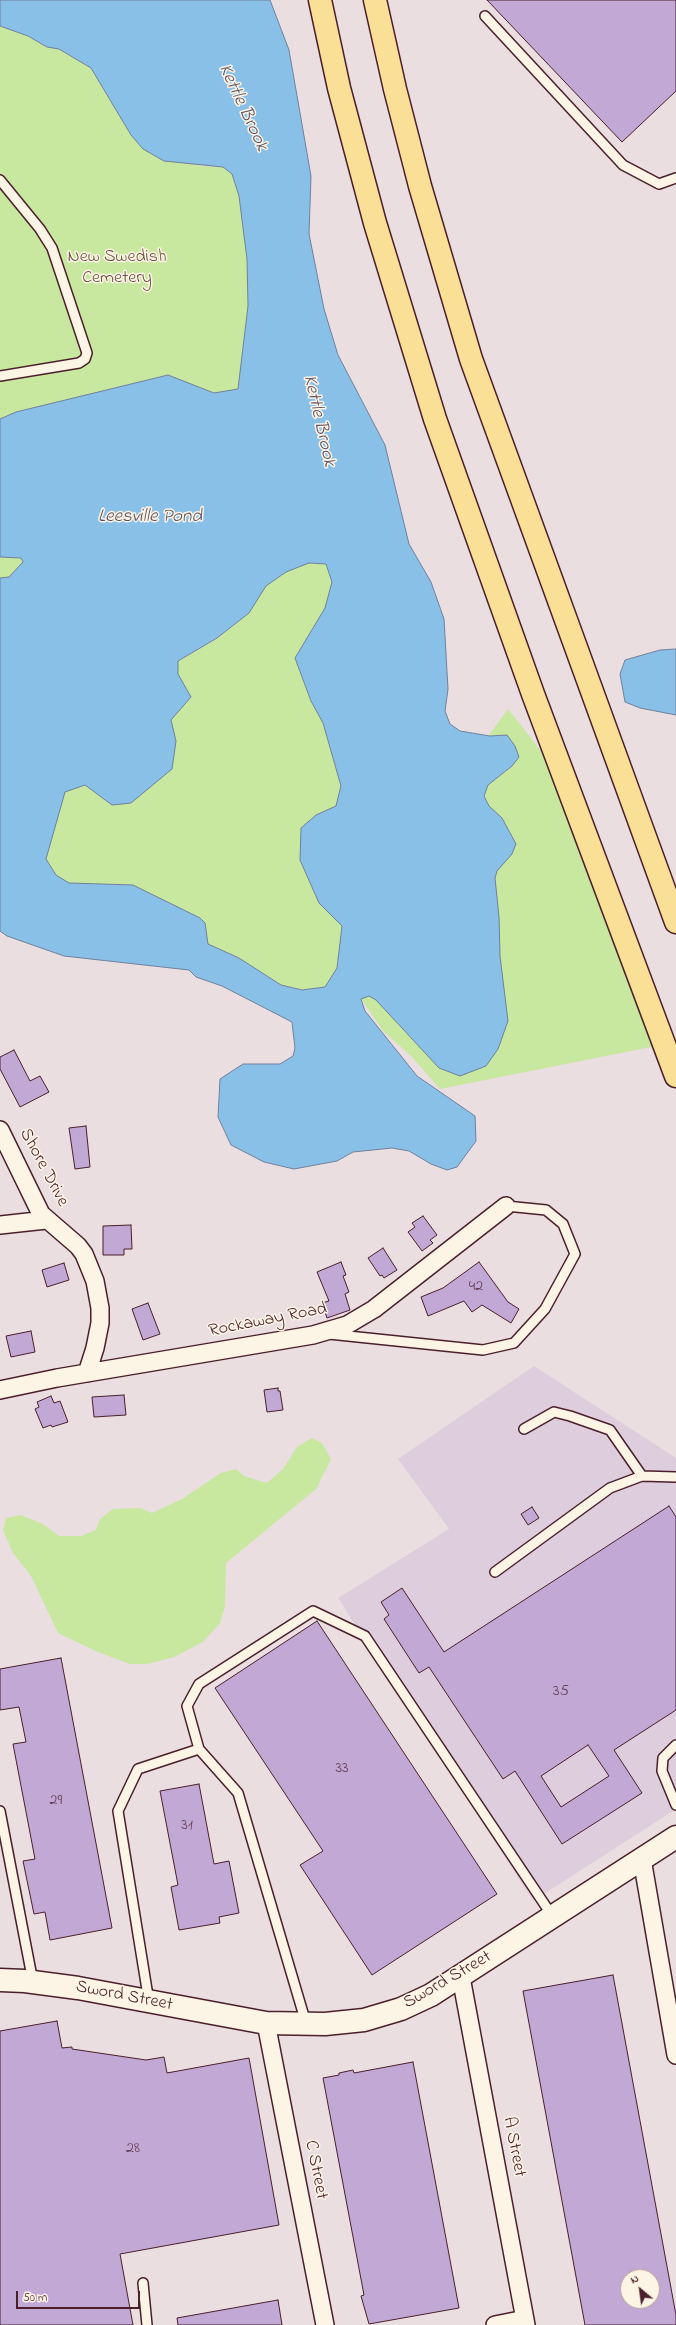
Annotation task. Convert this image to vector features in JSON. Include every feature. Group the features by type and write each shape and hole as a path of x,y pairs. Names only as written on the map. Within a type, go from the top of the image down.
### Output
{"highway":[{"path":"320,0 340,88 375,223 441,438 533,694 676,1076"},
{"path":"375,0 395,89 420,186 473,366 676,922"}],"street":[{"name":"Shore Drive","path":"0,1130 38,1208 46,1220 70,1238 84,1254 98,1292 100,1323 87,1373"},
{"name":"Rockaway Road","path":"0,1390 87,1373 319,1333 347,1326 362,1318 506,1206"},
{"path":"0,1225 46,1220"},
{"name":"Sword Street","path":"0,1980 33,1982 78,1988 266,2023 342,2023 383,2015 431,1995 461,1977 676,1837"},
{"path":"642,1859 676,2055"},
{"name":"A Street","path":"461,1977 525,2322"},
{"name":"C Street","path":"266,2023 326,2325"},
{"path":"495,2325 525,2322"}],"lane":[{"path":"485,16 623,165 660,184 676,178"},
{"path":"0,180 40,228 52,248 87,353 85,359 79,364 0,376"},
{"path":"319,1333 483,1350 514,1344 545,1309 575,1254 563,1224 546,1210 506,1206"},
{"path":"524,1429 554,1412 610,1430 642,1476"},
{"path":"495,1572 610,1488 642,1476 676,1477"},
{"path":"307,2024 238,1793 199,1748 187,1706 199,1684 313,1611 365,1636 553,1917"},
{"path":"676,1746 663,1758 662,1771 676,1805"},
{"path":"149,2002 118,1811 138,1769 199,1748"},
{"path":"0,1811 33,1982"},
{"path":"143,2283 148,2325"}],"shaded area":[{"path":"534,1366 676,1458 676,1809 533,1901 338,1598 449,1529 398,1459"}],"green space":[{"name":"New Swedish Cemetery","path":"0,26 28,36 47,47 59,49 91,68 131,135 143,149 201,166 223,167 232,174 239,196 247,259 248,306 239,389 214,393 203,391 16,412 0,419"},
{"path":"0,557 21,558 23,562 9,577 0,578"},
{"path":"309,563 326,564 332,582 325,608 295,658 311,701 323,723 341,786 337,806 316,815 301,828 300,860 319,903 342,926 337,968 325,987 302,990 281,985 239,958 207,944 205,923 133,885 70,883 56,875 46,859 64,792 85,785 112,805 176,741 171,720 191,697 178,674 178,661 218,638 248,613 266,586 286,572"},
{"path":"508,709 541,751 625,960 656,1046 440,1089 412,1057 383,1031 354,988 462,772"},
{"path":"312,1438 322,1443 331,1459 316,1489 226,1563 225,1606 220,1623 203,1642 174,1657 147,1664 130,1664 98,1652 58,1633 31,1576 13,1553 3,1530 6,1518 21,1515 43,1524 59,1536 81,1536 96,1530 100,1519 113,1509 140,1508 152,1513 182,1499 221,1473 236,1469 244,1476 267,1483 283,1469 297,1447"}],"water":[{"name":"Leesville Pond","path":"0,0 270,0 289,50 311,176 309,234 324,309 338,355 385,445 409,544 431,582 444,619 448,689 445,711 450,724 460,731 490,736 507,735 515,746 519,757 512,766 488,785 484,796 489,806 502,818 516,844 512,854 497,871 495,878 499,917 500,956 508,1021 498,1049 486,1066 460,1076 439,1068 376,1000 369,996 361,999 365,1011 417,1076 475,1116 476,1141 457,1167 447,1170 431,1164 409,1151 392,1148 353,1152 337,1161 294,1169 264,1162 231,1145 218,1117 220,1079 243,1064 280,1064 293,1056 295,1048 292,1022 222,986 196,977 189,970 64,956 7,936 0,931 0,578 9,577 23,562 21,558 0,557 0,419 16,412 168,375 214,393 238,389 248,306 247,259 239,196 232,174 223,167 164,161 143,149 131,135 91,68 59,49 47,47 28,36 0,26","holes":["309,563 326,564 332,582 325,608 295,658 311,701 323,723 341,786 336,806 316,815 301,828 300,860 319,903 342,926 337,968 325,987 302,990 281,985 239,958 208,944 205,923 200,918 133,885 69,883 56,875 46,859 65,792 85,785 112,805 131,803 172,769 176,741 171,720 191,697 178,674 178,661 217,638 249,613 266,586 286,572"]},
{"path":"676,649 676,715 640,708 625,702 620,674 625,660 660,650"}],"building":[{"path":"487,0 676,0 676,91 622,142"},
{"path":"14,1050 30,1081 40,1076 49,1092 20,1107 0,1069 0,1057"},
{"path":"86,1126 90,1167 75,1169 69,1128"},
{"path":"423,1216 437,1235 430,1240 433,1243 422,1251 408,1232 415,1227 412,1223"},
{"path":"131,1225 132,1249 124,1249 124,1255 103,1255 103,1226"},
{"path":"383,1248 397,1270 384,1278 382,1275 380,1276 368,1258"},
{"path":"341,1262 346,1275 343,1276 349,1292 345,1294 350,1310 327,1318 322,1303 329,1301 317,1272"},
{"path":"479,1262 508,1302 519,1309 511,1323 482,1305 472,1312 464,1301 428,1316 421,1297 443,1288"},
{"path":"64,1263 69,1280 47,1287 42,1270"},
{"path":"148,1303 160,1334 143,1340 132,1309"},
{"path":"31,1331 35,1352 11,1357 6,1336"},
{"path":"278,1388 278,1391 280,1391 283,1410 267,1412 264,1390"},
{"path":"124,1395 126,1415 94,1417 92,1397"},
{"path":"51,1396 54,1403 60,1401 68,1422 43,1428 35,1409 39,1407 37,1402"},
{"path":"669,1506 676,1517 676,1710 614,1750 642,1793 562,1844 515,1771 503,1779 429,1667 419,1673 384,1619 389,1615 381,1602 402,1588 444,1652","holes":["588,1745 609,1776 561,1807 541,1776"]},
{"path":"532,1507 539,1518 528,1525 521,1514"},
{"path":"317,1621 497,1894 372,1975 300,1865 323,1851 215,1688"},
{"path":"61,1658 112,1928 50,1940 45,1912 34,1914 23,1861 35,1859 13,1744 26,1742 19,1707 0,1710 0,1669"},
{"path":"199,1784 214,1864 229,1861 239,1913 219,1917 220,1923 179,1930 171,1887 178,1885 160,1791"},
{"path":"613,1975 676,2315 676,2325 585,2325 523,1991"},
{"path":"57,2021 62,2048 72,2047 72,2049 146,2060 164,2057 167,2073 249,2058 279,2225 120,2254 133,2325 0,2325 0,2031"},
{"path":"413,2062 459,2308 369,2324 361,2296 364,2295 323,2078 339,2075 339,2073 353,2070 354,2073"},
{"path":"278,2300 282,2325 178,2325 177,2318"}],"water label":[{"name":"Kettle Brook","path":"242,108"},
{"name":"Kettle Brook","path":"318,421"}]}
